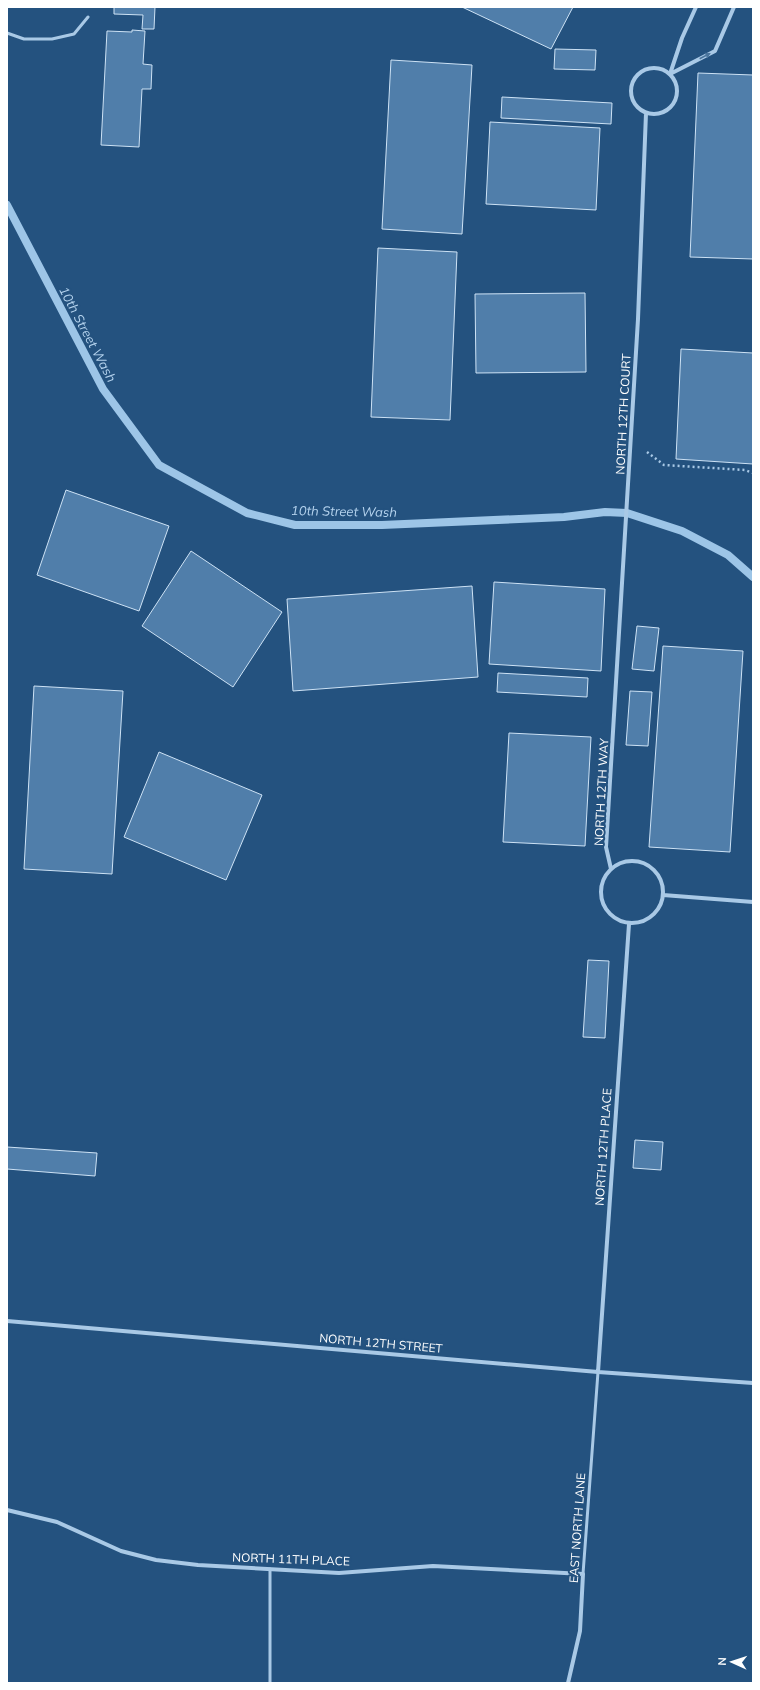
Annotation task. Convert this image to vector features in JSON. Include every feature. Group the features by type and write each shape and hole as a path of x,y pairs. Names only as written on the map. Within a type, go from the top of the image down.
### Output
{"street":[{"path":"670,74 682,38 696,7"},
{"path":"670,74 715,51 734,7"},
{"path":"654,68 663,69 670,74 676,82 678,90 676,100 671,107 664,112 655,115 646,113 638,108 633,101 631,92 632,82 638,75 645,69 654,68"},
{"name":"NORTH 12TH COURT","path":"615,716 640,294 646,113"},
{"name":"NORTH 12TH WAY","path":"611,869 606,847 615,716"},
{"path":"631,861 650,867 658,875 662,884 663,895 660,905 655,913 648,919 639,923 629,924 610,916 604,908 600,898 604,877 611,869 620,863 631,861"},
{"path":"663,895 753,902"},
{"name":"NORTH 12TH PLACE","path":"598,1372 629,924"},
{"name":"NORTH 12TH STREET","path":"7,1321 598,1372 753,1383"},
{"name":"NORTH 11TH PLACE","path":"7,1510 57,1522 121,1550 156,1560 198,1565 339,1573 433,1566 583,1574"},
{"name":"EAST NORTH LANE","path":"568,1683 580,1631 583,1574"}],"lane":[{"path":"7,33 24,39 52,39 74,34 88,17"},
{"name":"EAST NORTH LANE","path":"583,1574 598,1372"},
{"path":"270,1569 270,1683"}],"path":[{"path":"631,448 642,448 664,465 745,470 753,473"}],"building":[{"path":"114,7 155,7 154,29 142,29 143,15 114,14"},
{"path":"462,7 573,7 551,49"},
{"path":"132,30 145,31 143,64 152,65 151,89 142,89 139,147 101,145 107,31 132,32"},
{"path":"555,49 596,50 595,70 554,69"},
{"path":"391,60 472,65 462,234 382,229"},
{"path":"698,73 753,75 753,259 690,257"},
{"path":"502,97 612,103 611,124 501,118"},
{"path":"490,122 600,128 596,210 486,204"},
{"path":"378,248 457,252 450,420 371,417"},
{"path":"585,293 586,372 476,373 475,294"},
{"path":"681,349 753,353 753,464 676,459"},
{"path":"66,490 169,526 139,611 37,575"},
{"path":"191,551 282,612 233,687 142,626"},
{"path":"494,582 605,589 601,671 489,664"},
{"path":"472,586 478,677 293,691 287,599"},
{"path":"637,626 659,628 654,671 632,669"},
{"path":"663,646 743,651 730,852 649,847"},
{"path":"498,673 588,678 587,697 497,692"},
{"path":"34,686 123,691 112,874 24,869"},
{"path":"630,691 652,692 648,746 626,745"},
{"path":"509,733 591,737 585,846 503,842"},
{"path":"159,752 262,795 226,880 124,837"},
{"path":"588,960 609,961 605,1038 583,1037"},
{"path":"635,1140 663,1142 661,1170 633,1168"},
{"path":"7,1147 97,1153 95,1176 7,1169"}],"waterway":[{"name":"10th Street Wash","path":"7,205 103,389 159,465 247,513 295,525 382,525 564,517 605,512 627,513 682,531 728,555 753,577"}]}
